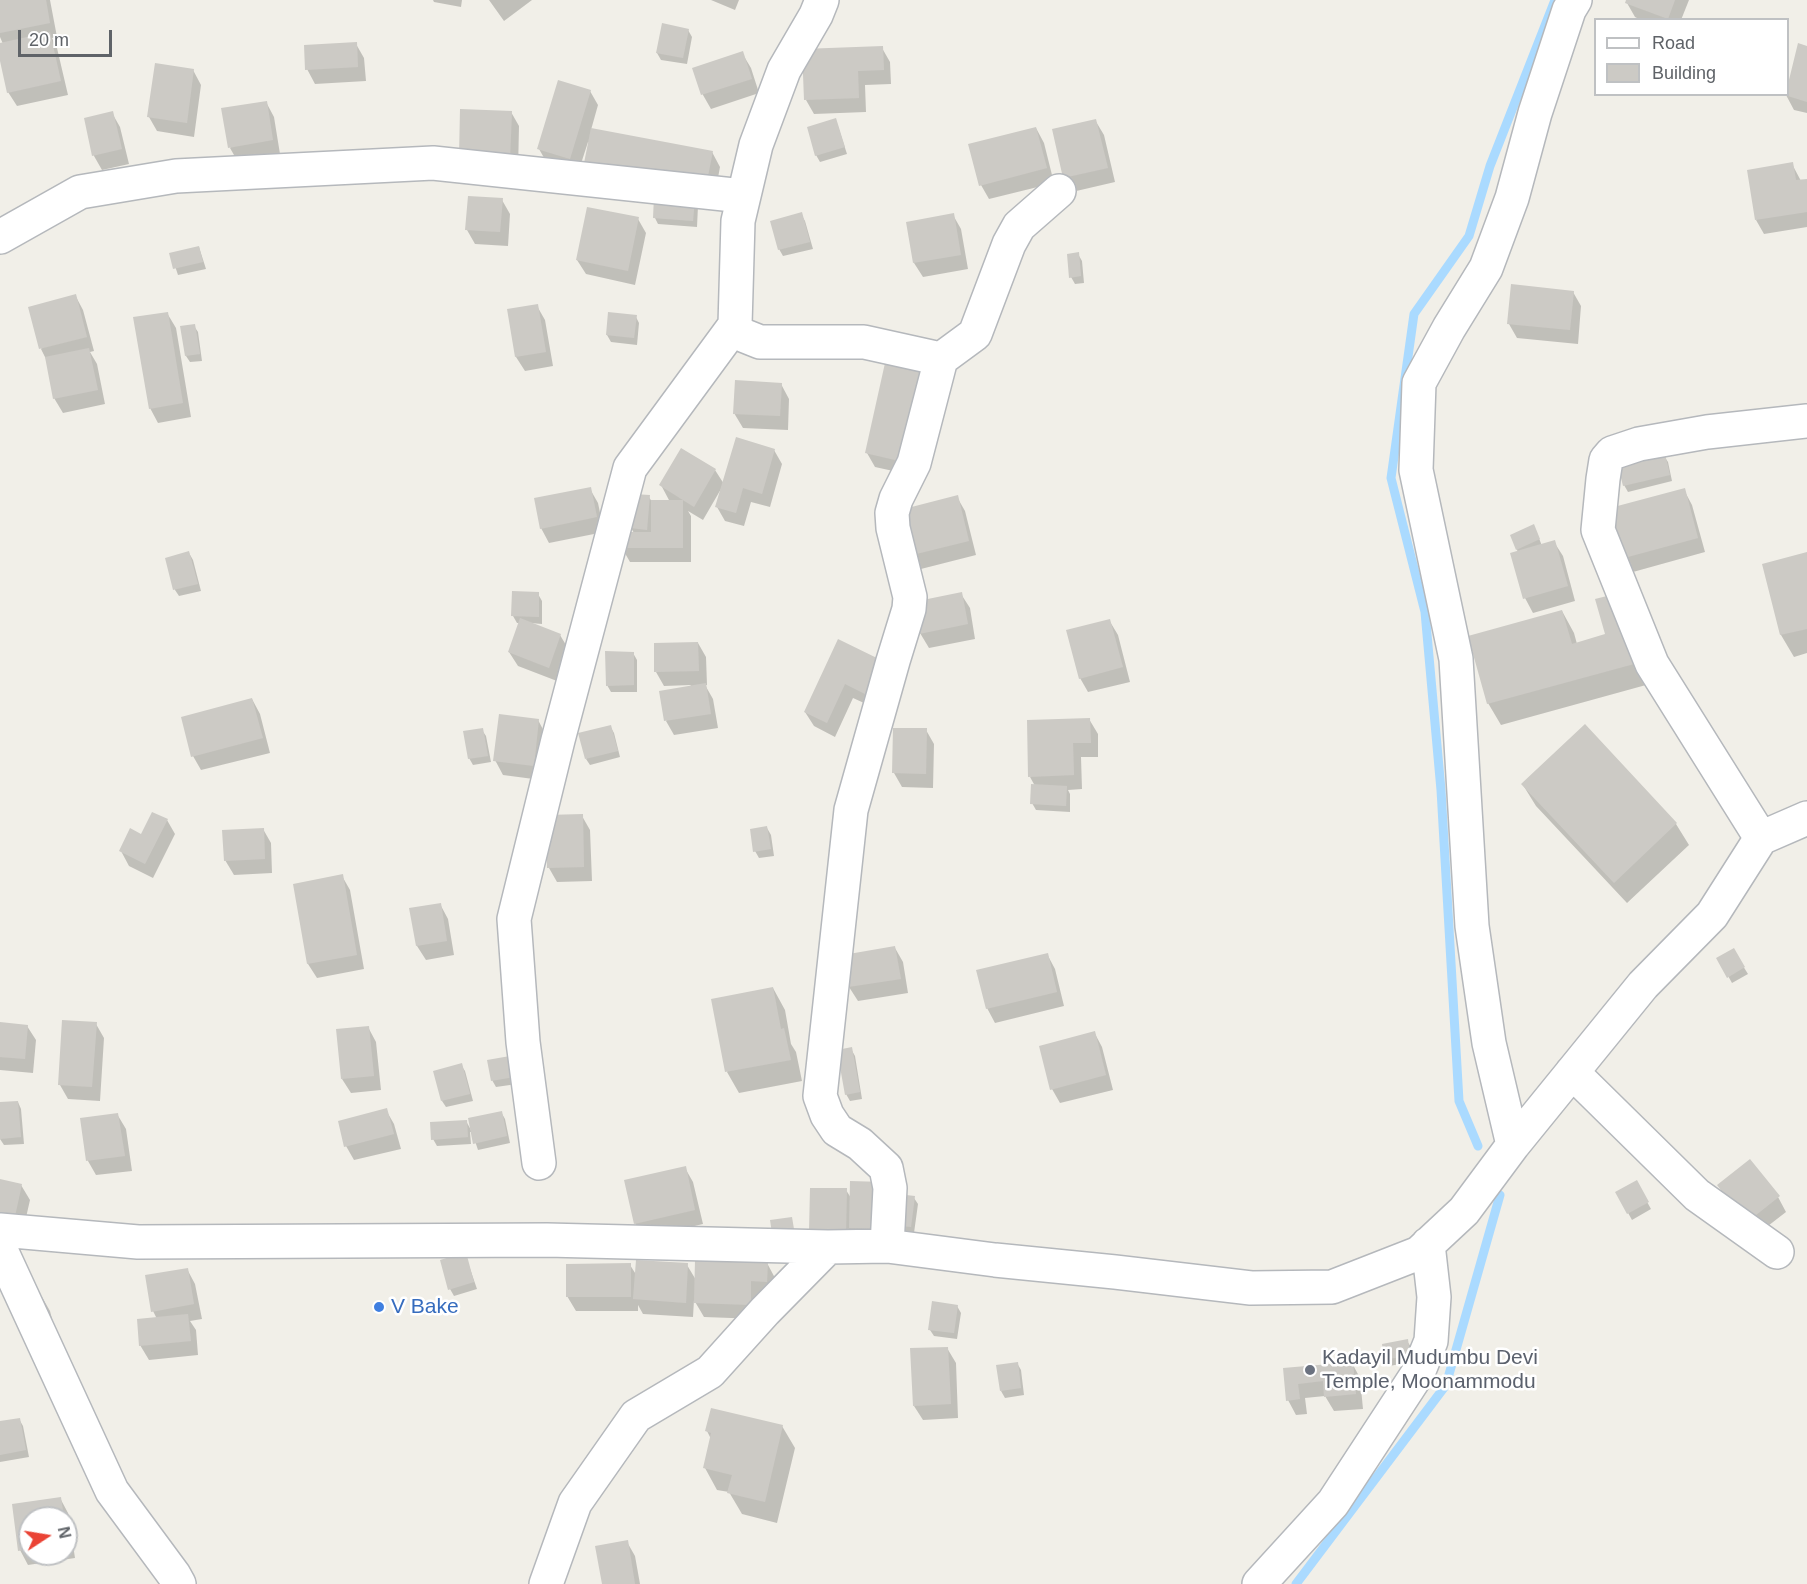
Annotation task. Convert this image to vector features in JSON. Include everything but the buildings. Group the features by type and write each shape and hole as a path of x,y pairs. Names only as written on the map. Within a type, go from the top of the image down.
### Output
{"street":[{"path":"822,0 816,15 784,70 756,145 738,221 735,326 738,332 760,342 864,342 941,359"},
{"path":"1513,1145 1489,1043 1472,927 1456,659 1416,470 1419,383 1486,268 1512,198 1535,112 1569,10 1575,0"},
{"path":"0,237 80,192 176,176 433,163 743,196"},
{"path":"887,1246 890,1188 886,1168 860,1144 837,1130 820,1096 851,810 909,609 910,597 893,528 892,513 896,499 914,463 941,359 975,334 1009,243 1019,226 1059,191"},
{"path":"539,1163 523,1042 514,919 558,740 630,468 735,326"},
{"path":"1761,838 1652,664 1598,530 1605,460 1612,453 1639,444 1707,432 1807,421"},
{"path":"0,1230 138,1242 547,1240 828,1247 887,1246 1251,1288 1332,1287 1419,1253 1464,1211 1513,1145 1643,986 1712,915 1761,838 1807,818"},
{"path":"1572,1072 1698,1195 1778,1252"},
{"path":"1259,1584 1333,1503 1418,1373 1431,1341 1432,1330 1434,1297 1428,1244"},
{"path":"546,1584 576,1503 636,1416 710,1372 765,1311 828,1247"},
{"path":"0,1248 112,1491 179,1584"}],"waterway":[{"path":"1478,1146 1459,1101 1441,790 1425,612 1391,478 1414,314 1469,236 1490,166 1555,0"},
{"path":"1296,1584 1446,1385 1500,1195"}],"place":[{"name":"V Bake","path":"379,1307"},
{"name":"Kadayil Mudumbu Devi Temple, Moonammodu","path":"1310,1370"}]}
